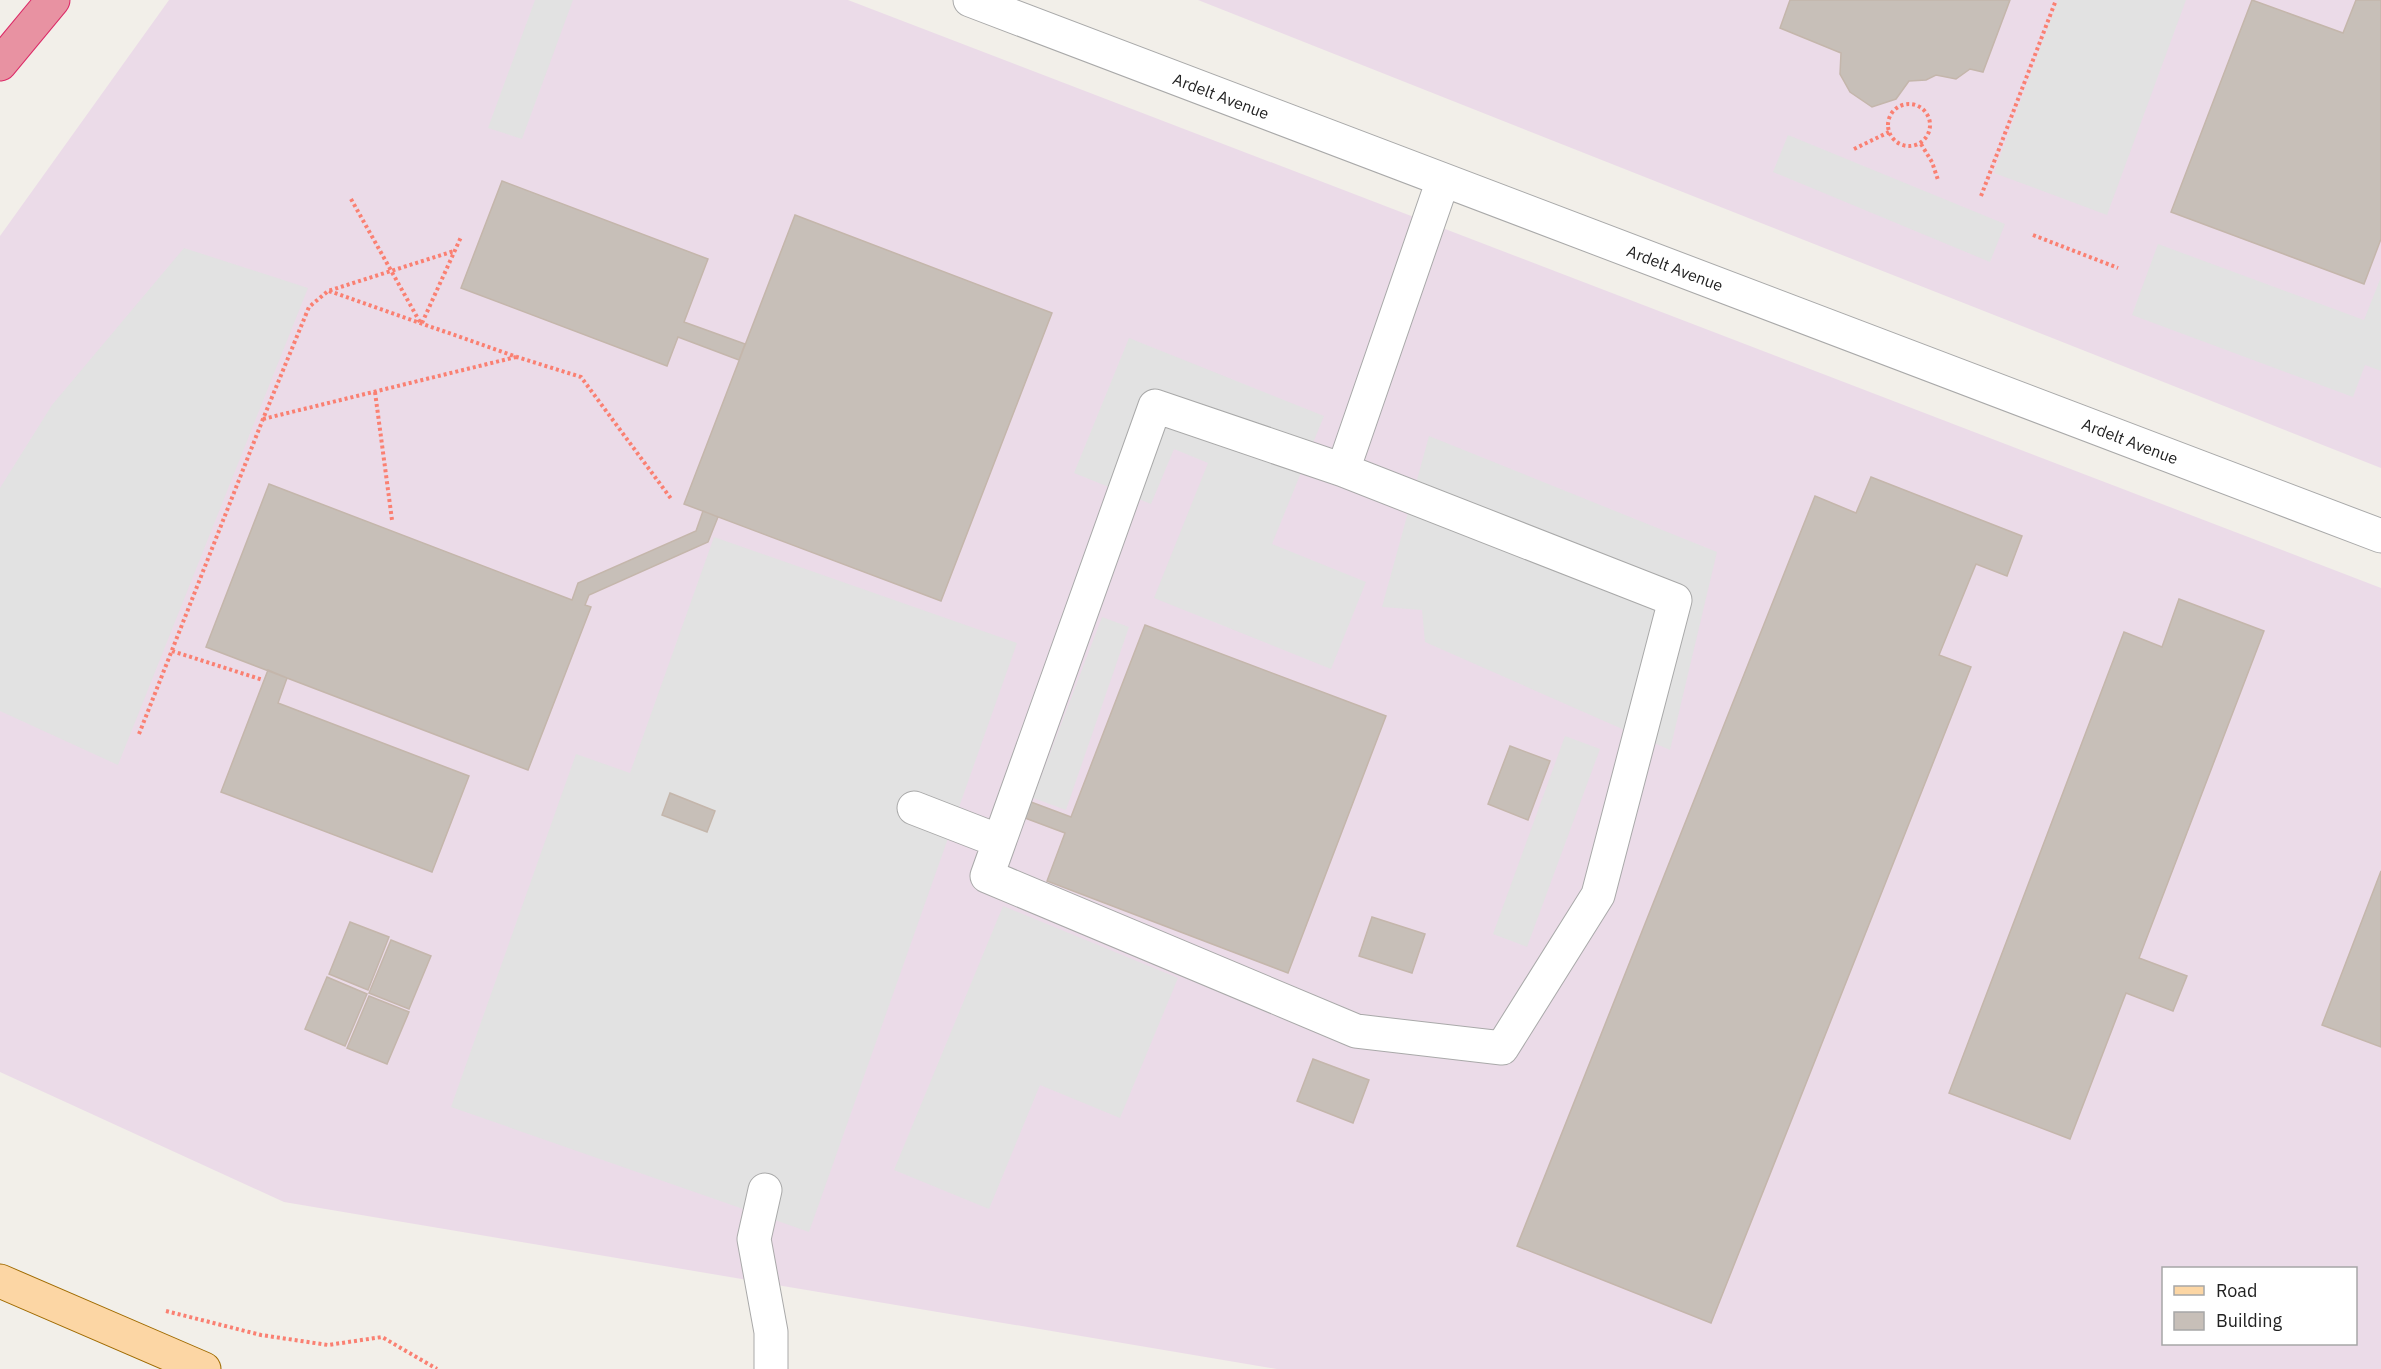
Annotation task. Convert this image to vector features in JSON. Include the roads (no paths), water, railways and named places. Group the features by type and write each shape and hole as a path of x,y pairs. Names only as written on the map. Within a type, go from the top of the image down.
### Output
{"highway":[{"path":"0,64 53,0"}],"main road":[{"path":"0,1281 204,1369"}],"street":[{"name":"Ardelt Avenue","path":"970,0 2381,536"},
{"path":"1343,470 1443,180"},
{"path":"1155,406 1343,470 1675,600 1598,895 1502,1048 1356,1031 987,876 1155,406"},
{"path":"914,808 999,841"},
{"path":"765,1190 754,1239 771,1332 771,1369"}]}
